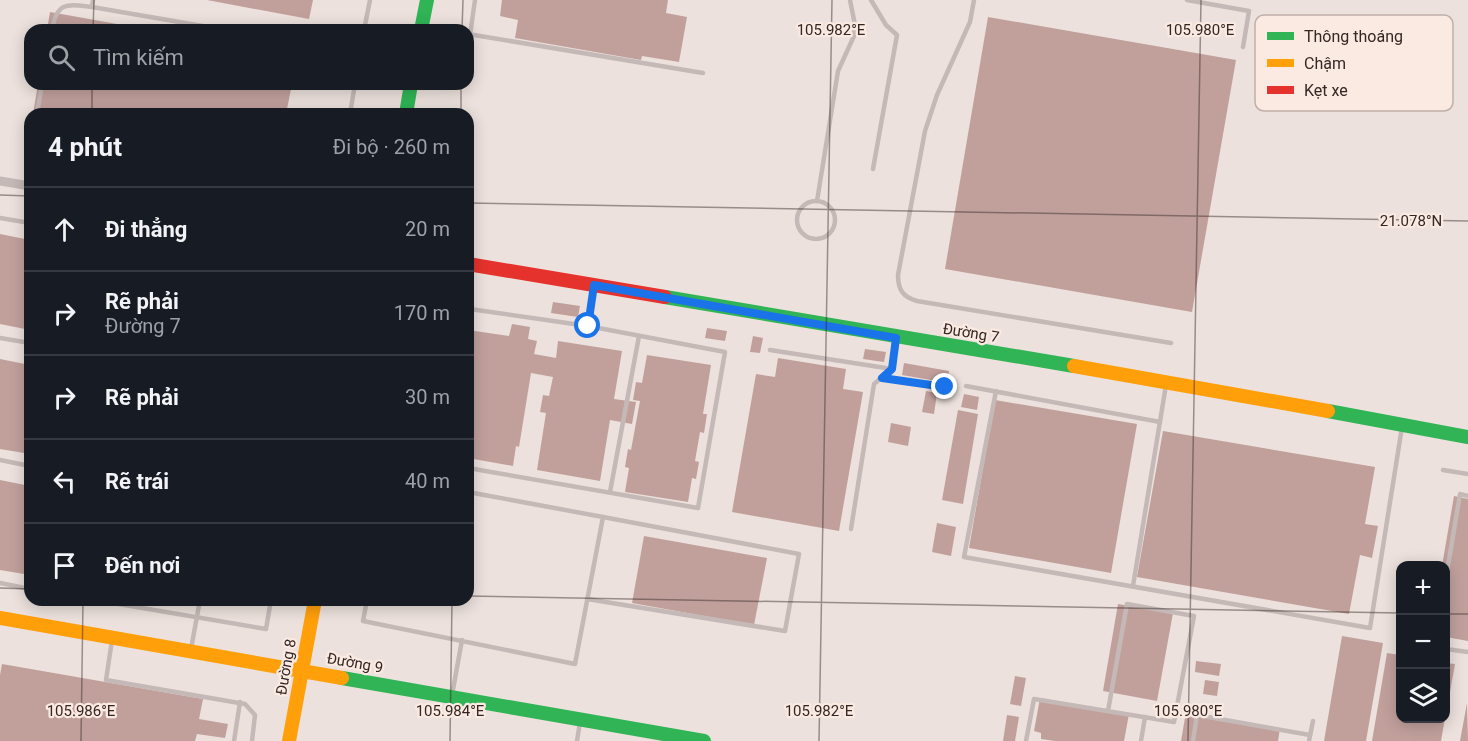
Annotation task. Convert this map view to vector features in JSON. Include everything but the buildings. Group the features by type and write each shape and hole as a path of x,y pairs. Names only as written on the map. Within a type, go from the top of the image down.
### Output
{"street":[{"path":"423,24 427,0"},
{"path":"407,108 410,90"},
{"path":"0,181 24,185"},
{"name":"Đường 7","path":"474,265 1167,382 1468,437"},
{"name":"Đường 8","path":"289,741 314,606"},
{"name":"Đường 9","path":"0,618 704,741"}],"lane":[{"path":"92,7 93,0"},
{"path":"365,24 370,0"},
{"path":"471,24 475,0"},
{"path":"817,201 836,78 854,36 855,25 850,0"},
{"path":"871,0 886,25 897,34 873,169"},
{"path":"974,0 970,22 937,95 925,131 898,275 902,292 908,298 917,301 1171,343"},
{"path":"1187,0 1249,11 1243,47"},
{"path":"53,24 56,13 69,4 191,24"},
{"path":"474,36 703,73"},
{"path":"38,108 41,90"},
{"path":"351,108 354,90"},
{"path":"817,201 823,202 832,210 835,222 833,228 824,237 812,238 802,232 797,220 805,204 817,201"},
{"path":"0,218 24,222"},
{"path":"588,326 594,285"},
{"path":"474,310 588,326 725,352 698,508 474,469"},
{"path":"610,492 639,336"},
{"path":"0,338 24,342"},
{"path":"851,529 874,384 892,369 896,338"},
{"path":"770,350 892,369"},
{"path":"882,378 945,387"},
{"path":"1133,586 1167,382"},
{"path":"966,386 1160,422"},
{"path":"996,391 964,557 1370,628 1403,424"},
{"path":"0,460 24,465"},
{"path":"1443,470 1468,474"},
{"path":"474,493 799,554 785,631 587,599"},
{"path":"1449,561 1460,494 1468,495"},
{"path":"366,606 363,621 575,664 603,517"},
{"path":"0,583 24,588"},
{"path":"1026,741 1034,699 1174,722 1194,616 1127,604 1108,711"},
{"path":"129,606 266,629 270,606"},
{"path":"191,651 199,606"},
{"path":"113,638 106,680 240,702 251,708 255,715 252,741"},
{"path":"452,698 462,640"},
{"path":"1450,650 1468,652"},
{"path":"234,741 240,702"},
{"path":"1193,741 1197,715 1310,738 1313,721"},
{"path":"1141,741 1145,717"},
{"path":"577,741 581,719"}],"traffic: fast":[{"path":"422,24 427,0"},
{"path":"407,108 410,90"},
{"path":"665,297 1074,366"},
{"path":"1328,411 1468,437"},
{"path":"342,678 704,741"}],"traffic: slow":[{"path":"1074,366 1328,411"},
{"path":"289,741 314,606"},
{"path":"0,618 342,678"}],"traffic: jam":[{"path":"474,265 665,297"}],"route":[{"path":"588,326 594,285 896,338 892,369 882,378 945,387"}]}
